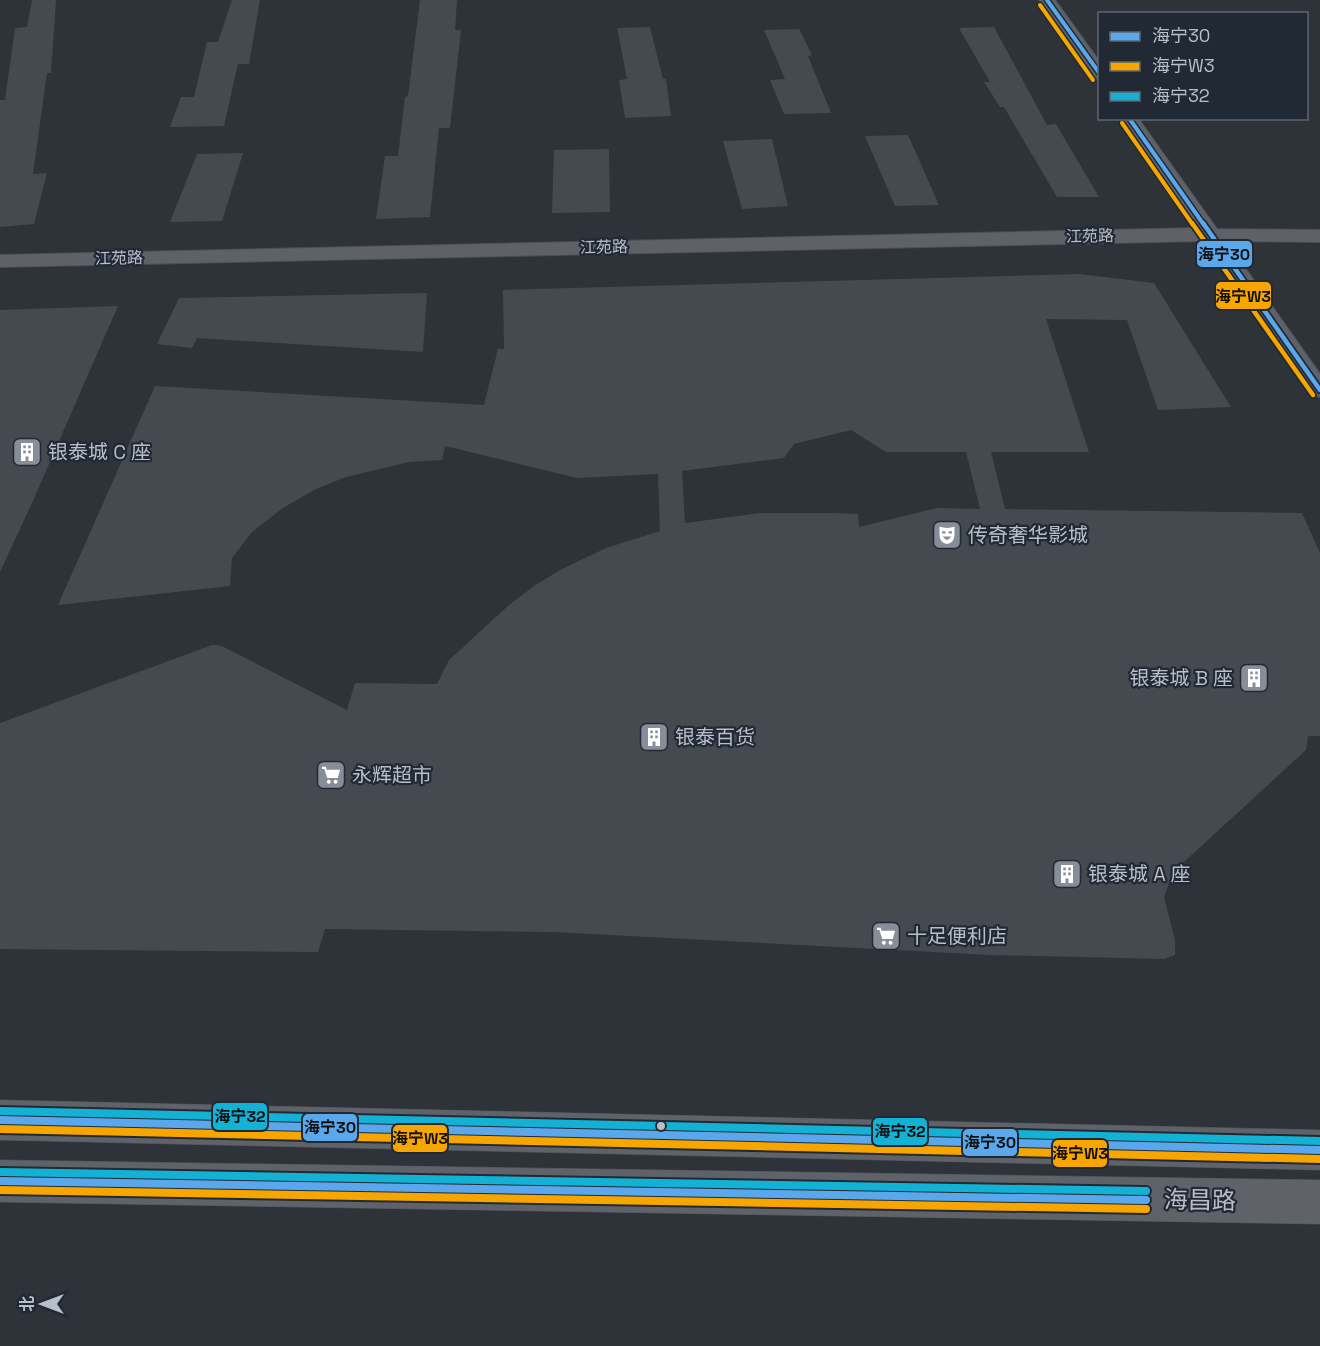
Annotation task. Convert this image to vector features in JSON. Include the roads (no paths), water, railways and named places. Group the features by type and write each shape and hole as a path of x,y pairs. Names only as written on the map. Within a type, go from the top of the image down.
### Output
{"main road":[{"path":"0,1120 1320,1150"},
{"name":"海昌路","path":"0,1181 1320,1202"}],"street":[{"path":"1047,0 1098,72"},
{"path":"1130,120 1320,390"},
{"name":"江苑路","path":"0,261 1209,233 1272,238 1320,236"}],"place":[{"name":"银泰城 C 座","path":"27,452"},
{"name":"传奇奢华影城","path":"947,535"},
{"name":"银泰城 B 座","path":"1254,678"},
{"name":"银泰百货","path":"654,737"},
{"name":"永辉超市","path":"331,775"},
{"name":"银泰城 A 座","path":"1067,874"},
{"name":"十足便利店","path":"886,936"}]}
